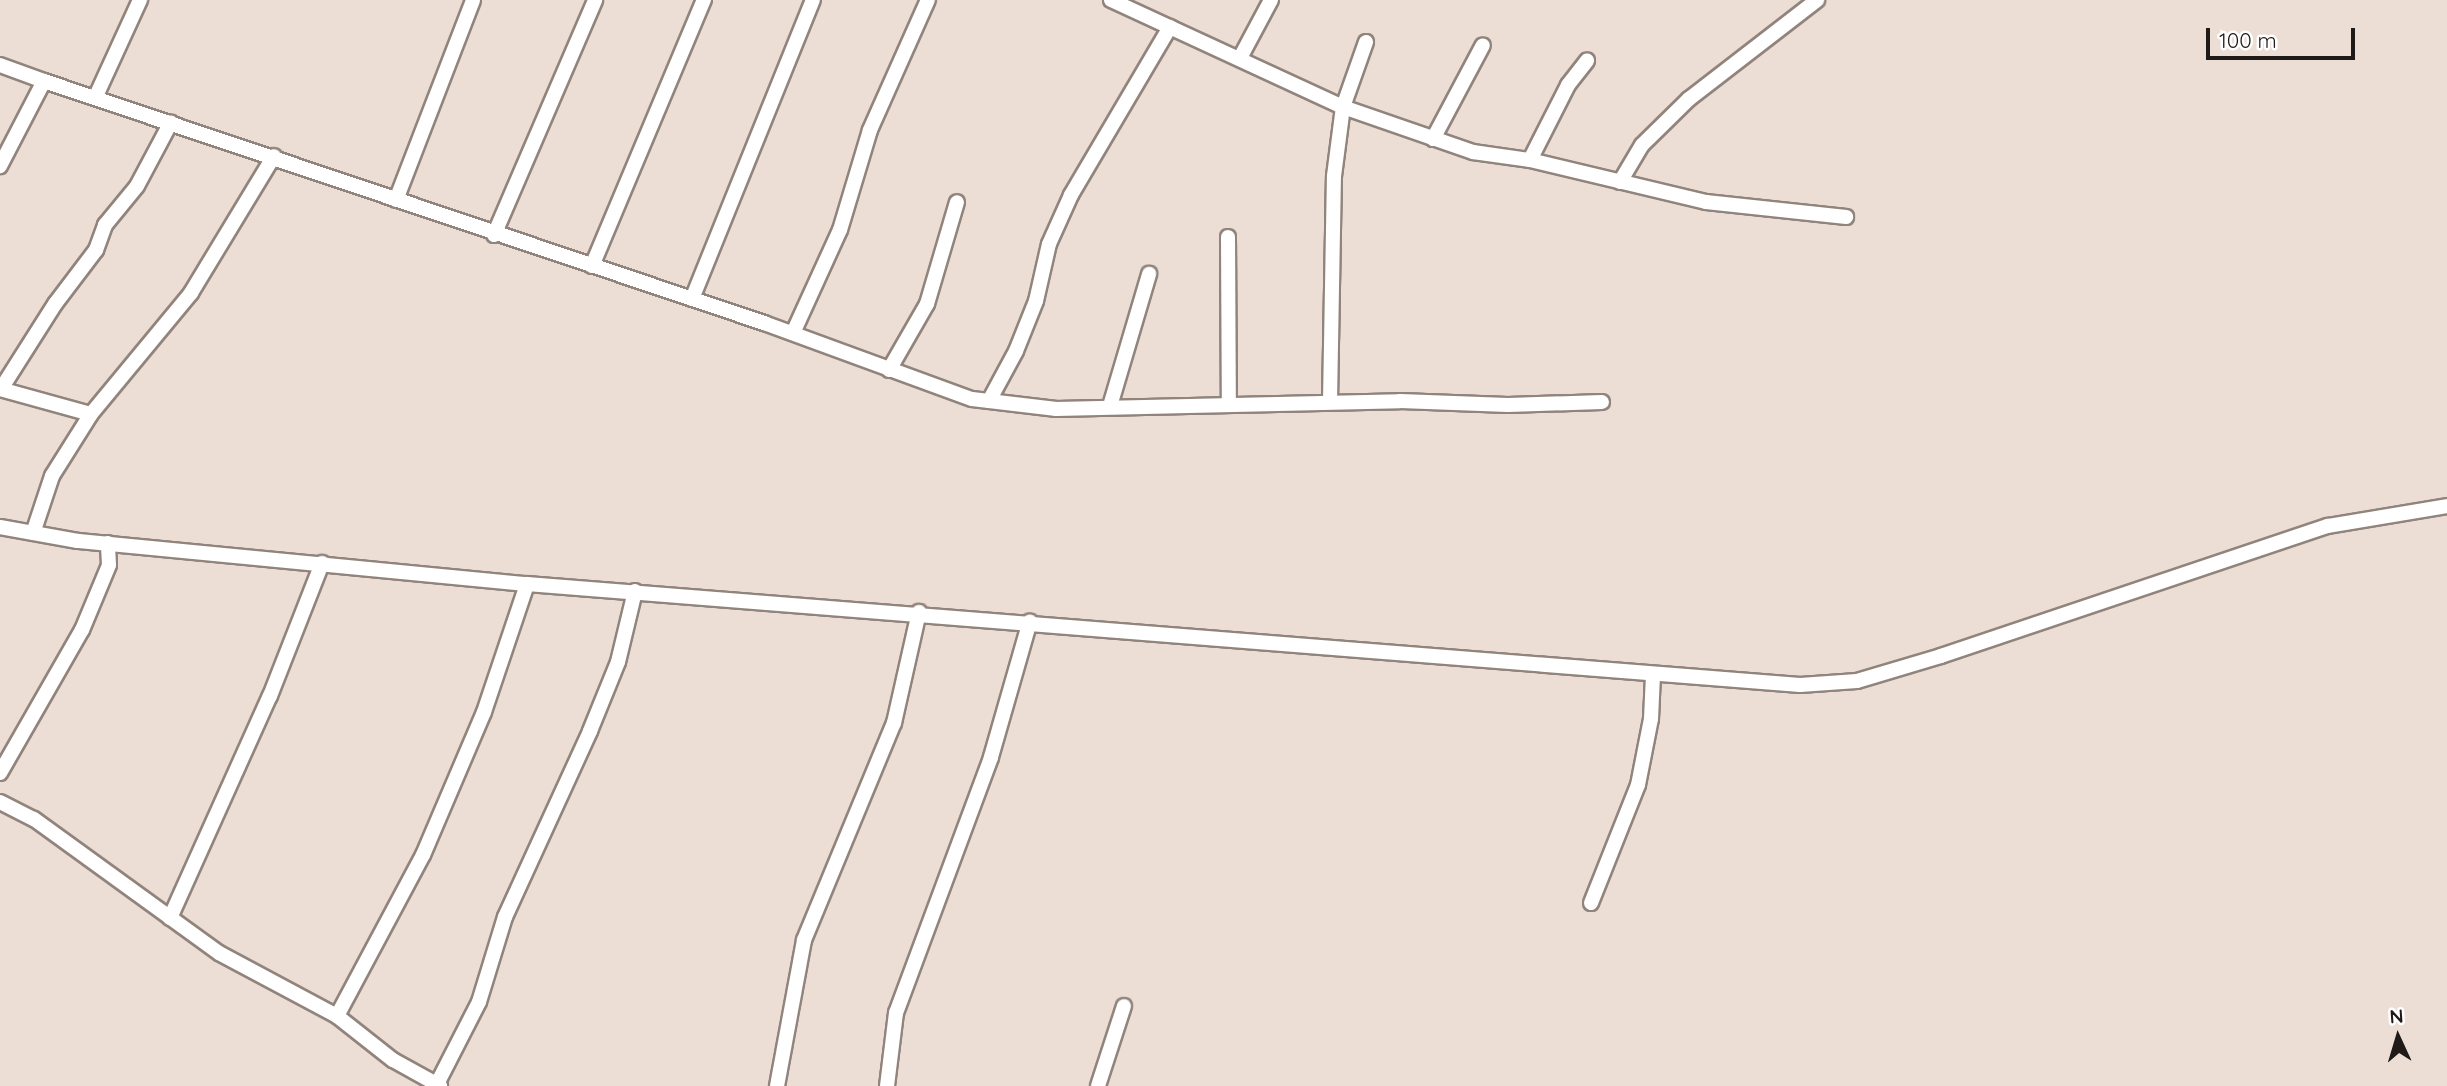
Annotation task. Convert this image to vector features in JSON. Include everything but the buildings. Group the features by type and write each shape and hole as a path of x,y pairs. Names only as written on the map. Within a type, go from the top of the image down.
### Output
{"street":[{"path":"96,96 140,0"},
{"path":"396,200 473,0"},
{"path":"494,235 595,0"},
{"path":"592,267 704,0"},
{"path":"691,299 813,0"},
{"path":"793,333 840,229 870,130 928,0"},
{"path":"1111,0 1146,5 1170,27 1196,42 1241,58 1343,107 1473,152 1530,160 1706,202 1846,217"},
{"path":"1241,58 1270,0"},
{"path":"1620,182 1642,145 1689,99 1817,0"},
{"path":"989,401 1016,351 1036,300 1049,244 1071,195 1170,27"},
{"path":"1330,402 1331,234 1343,107 1366,42"},
{"path":"1433,139 1483,45"},
{"path":"1530,160 1568,85 1587,61"},
{"path":"0,65 274,156 494,235 793,333 889,370 989,401 1027,408 1330,402 1508,405 1602,402"},
{"path":"0,166 44,81"},
{"path":"90,414 0,389 55,304 96,250 105,225 136,186 171,122"},
{"path":"33,533 52,476 90,414 191,292 274,156"},
{"path":"889,370 927,304 957,202"},
{"path":"1228,237 1229,404"},
{"path":"1110,406 1149,274"},
{"path":"0,529 108,543 527,584 919,612 1653,675 1800,685 1857,681 2328,526 2447,506"},
{"path":"0,773 82,630 109,565 108,543"},
{"path":"170,918 270,696 322,563"},
{"path":"337,1016 423,855 484,712 527,584"},
{"path":"0,802 34,819 219,953 337,1016 393,1060 438,1085 479,1002 505,917 603,699 635,590"},
{"path":"777,1086 804,940 894,723 919,612"},
{"path":"887,1086 896,1013 991,757 1030,621"},
{"path":"1591,903 1638,785 1651,719 1653,675"},
{"path":"1098,1086 1124,1006"}]}
